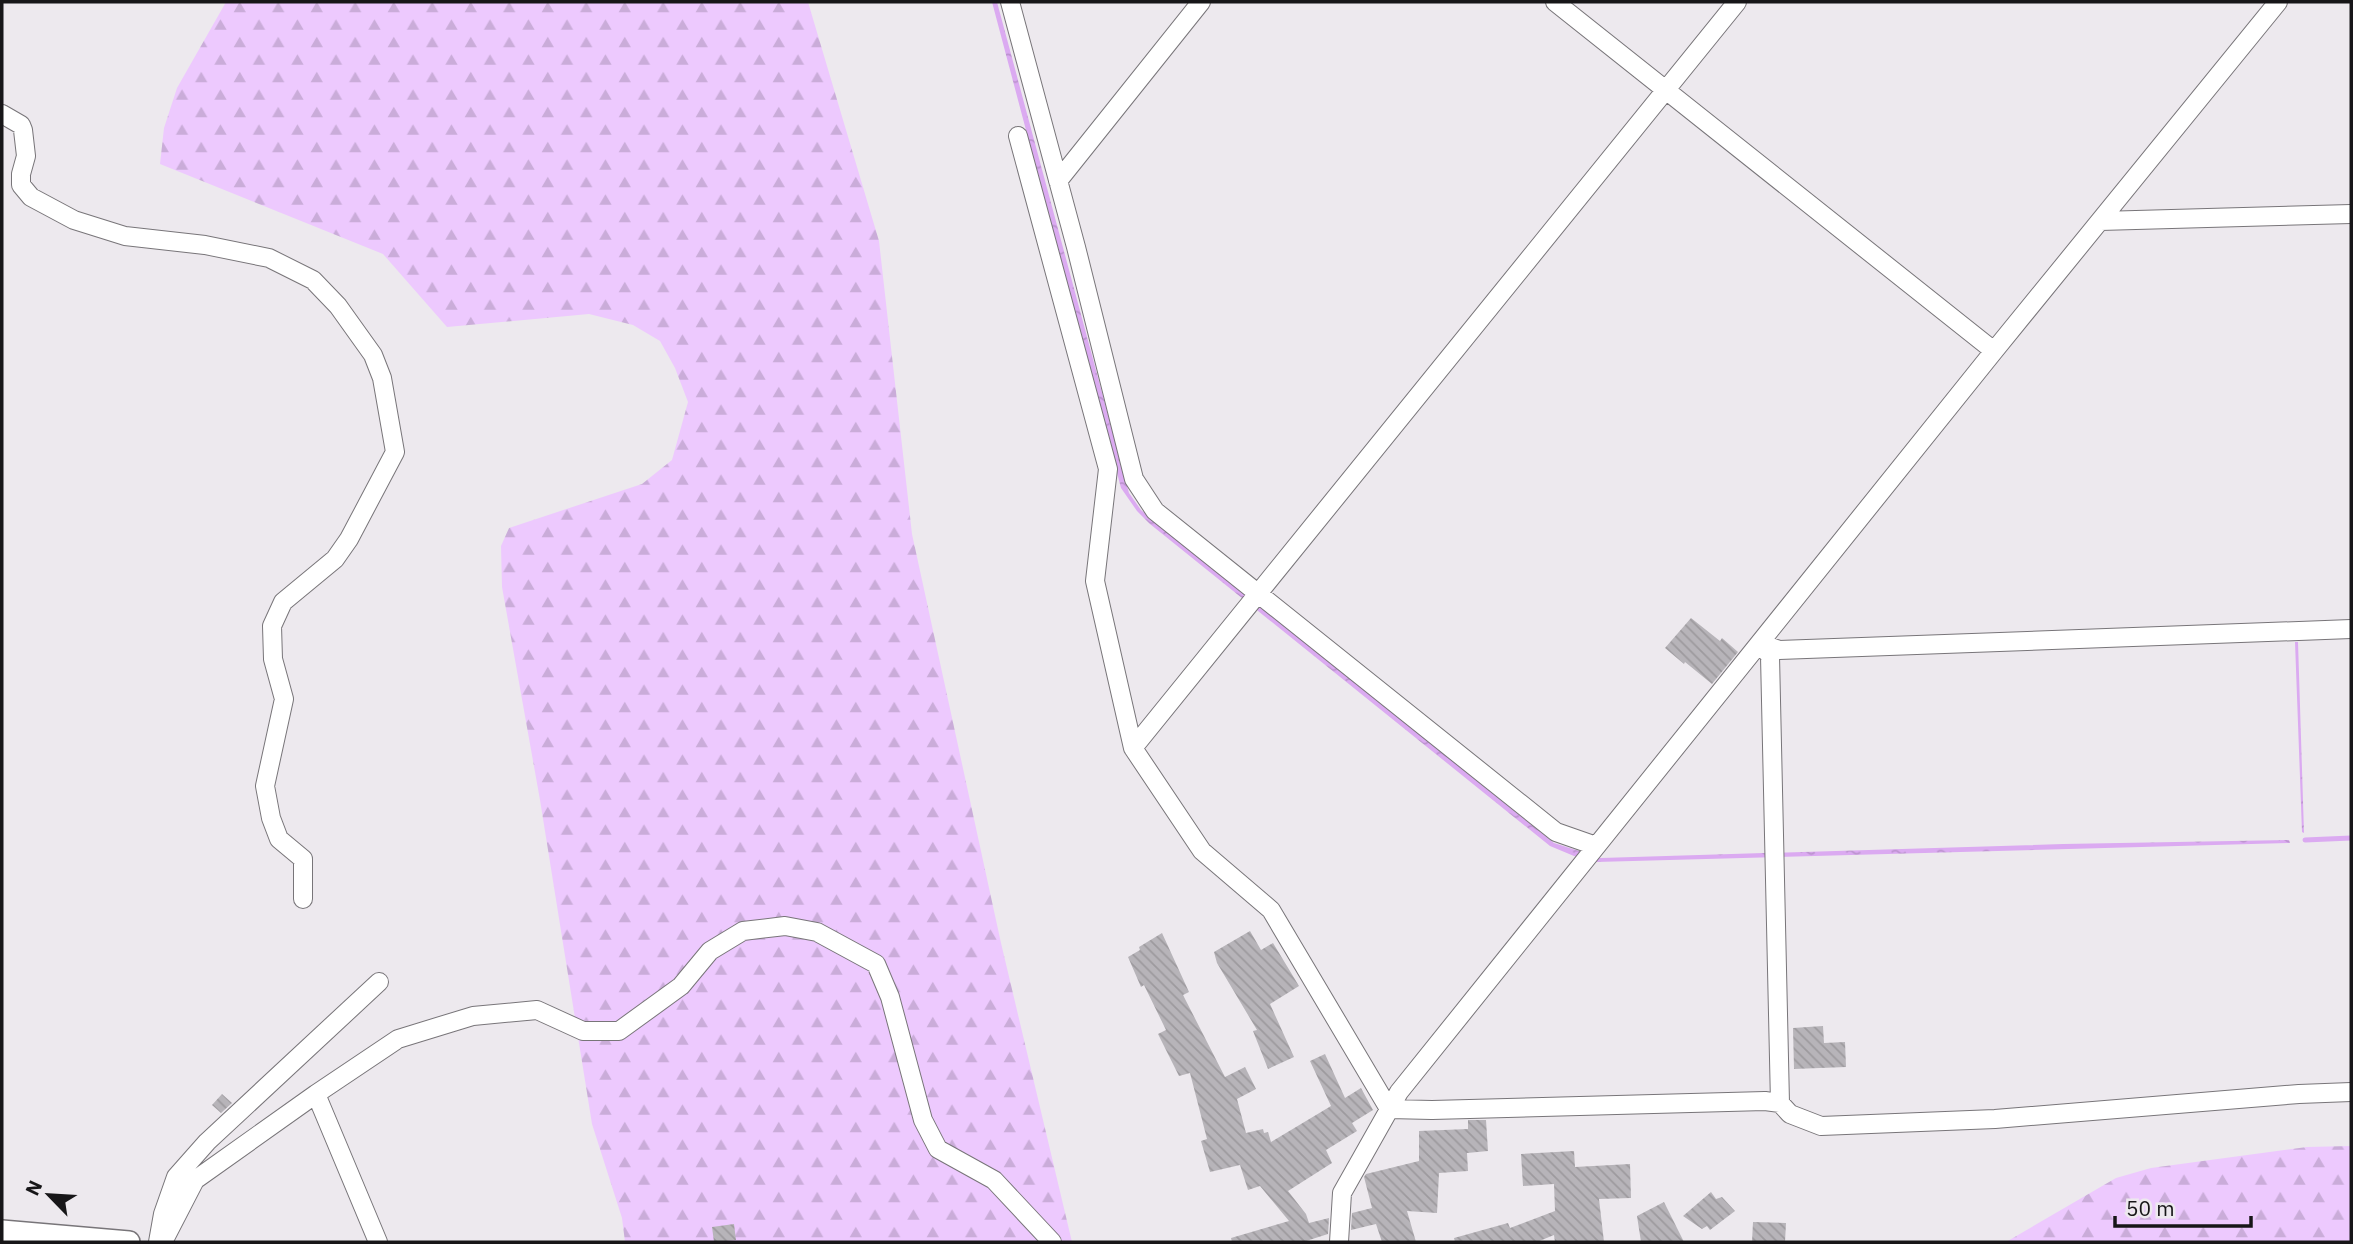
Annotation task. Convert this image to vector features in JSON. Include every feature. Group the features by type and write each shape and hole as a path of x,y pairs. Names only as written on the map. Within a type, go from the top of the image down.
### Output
{"street":[{"path":"1010,2 1080,259 1134,479 1155,511 1556,832 1596,845"},
{"path":"1058,181 1201,2"},
{"path":"1555,2 1994,351"},
{"path":"1133,748 1737,2"},
{"path":"1339,1242 1342,1193 1399,1093 2277,2"},
{"path":"2,114 21,125 23,130 26,156 21,185 30,197 74,220 125,236 205,245 269,258 313,280 338,306 373,355 382,378 395,452 349,539 335,559 282,602 272,626 273,659 284,699 265,786 271,818 279,839 303,859 303,899"},
{"path":"1017,136 1108,468 1095,580 1133,748 1202,851 1271,910 1389,1109"},
{"path":"2100,221 2351,214"},
{"path":"1760,643 1779,650 2351,629"},
{"path":"1760,643 1770,656 1780,1103"},
{"path":"161,1242 195,1180 316,1094 398,1040 474,1016 537,1010 583,1031 620,1031 681,986 710,951 743,931 785,926 817,932 876,964 897,1023 923,1120 938,1149 994,1181 1052,1242"},
{"path":"161,1242 163,1214 176,1177 207,1142 379,982"},
{"path":"1389,1109 1765,1101 1780,1103 1790,1114 1821,1126 1995,1119 2351,1092"},
{"path":"316,1094 378,1242"},
{"path":"2,1231 129,1242"}],"green space":[{"path":"226,2 808,2 879,241 912,534 1001,943 1072,1242 625,1242 622,1218 592,1124 540,800 502,587 501,546 509,528 642,484 672,460 688,402 675,368 660,341 633,325 589,314 447,327 383,254 160,164 164,128 177,88"},
{"path":"2351,1146 2351,1242 2006,1242 2116,1178 2151,1168 2307,1147"}],"water":[{"path":"992,2 997,2 1129,493 1141,510 1554,843 1601,858 2063,844 2289,840 2290,843 1596,862 1550,846 1150,524 1121,488"},
{"path":"2295,642 2298,642 2304,833 2302,832"}],"building":[{"path":"1691,618 1738,652 1712,684 1665,648"},
{"path":"1250,931 1261,950 1273,943 1299,986 1270,1004 1294,1057 1268,1069 1253,1031 1257,1030 1217,963 1214,952"},
{"path":"1162,933 1189,992 1183,995 1225,1077 1245,1067 1256,1089 1237,1099 1246,1133 1263,1129 1264,1133 1268,1132 1271,1142 1331,1106 1310,1061 1325,1054 1345,1098 1361,1088 1373,1110 1352,1123 1357,1131 1326,1150 1332,1163 1288,1191 1306,1214 1309,1223 1329,1218 1328,1234 1303,1242 1232,1242 1231,1238 1289,1221 1260,1186 1248,1190 1240,1165 1210,1172 1201,1141 1207,1139 1190,1073 1179,1076 1158,1034 1166,1030 1144,985 1141,987 1128,957"},
{"path":"1823,1026 1824,1043 1845,1042 1846,1067 1794,1069 1793,1028"},
{"path":"222,1094 232,1103 221,1113 212,1105"},
{"path":"1468,1120 1486,1120 1488,1151 1467,1153 1468,1171 1439,1173 1437,1213 1407,1211 1416,1242 1382,1242 1376,1224 1351,1230 1352,1213 1372,1208 1364,1177 1366,1174 1419,1161 1419,1131 1468,1129"},
{"path":"1574,1151 1575,1167 1630,1164 1631,1198 1599,1199 1604,1242 1555,1242 1554,1235 1537,1242 1455,1242 1454,1238 1508,1223 1510,1228 1555,1211 1554,1184 1523,1186 1521,1154"},
{"path":"1711,1192 1716,1199 1722,1197 1735,1211 1710,1230 1707,1226 1702,1229 1683,1216"},
{"path":"1664,1202 1684,1242 1641,1242 1637,1216"},
{"path":"1753,1222 1786,1223 1785,1242 1752,1242"},
{"path":"734,1224 736,1240 714,1242 712,1227"}],"waterway":[{"path":"2305,840 2351,838"}]}
